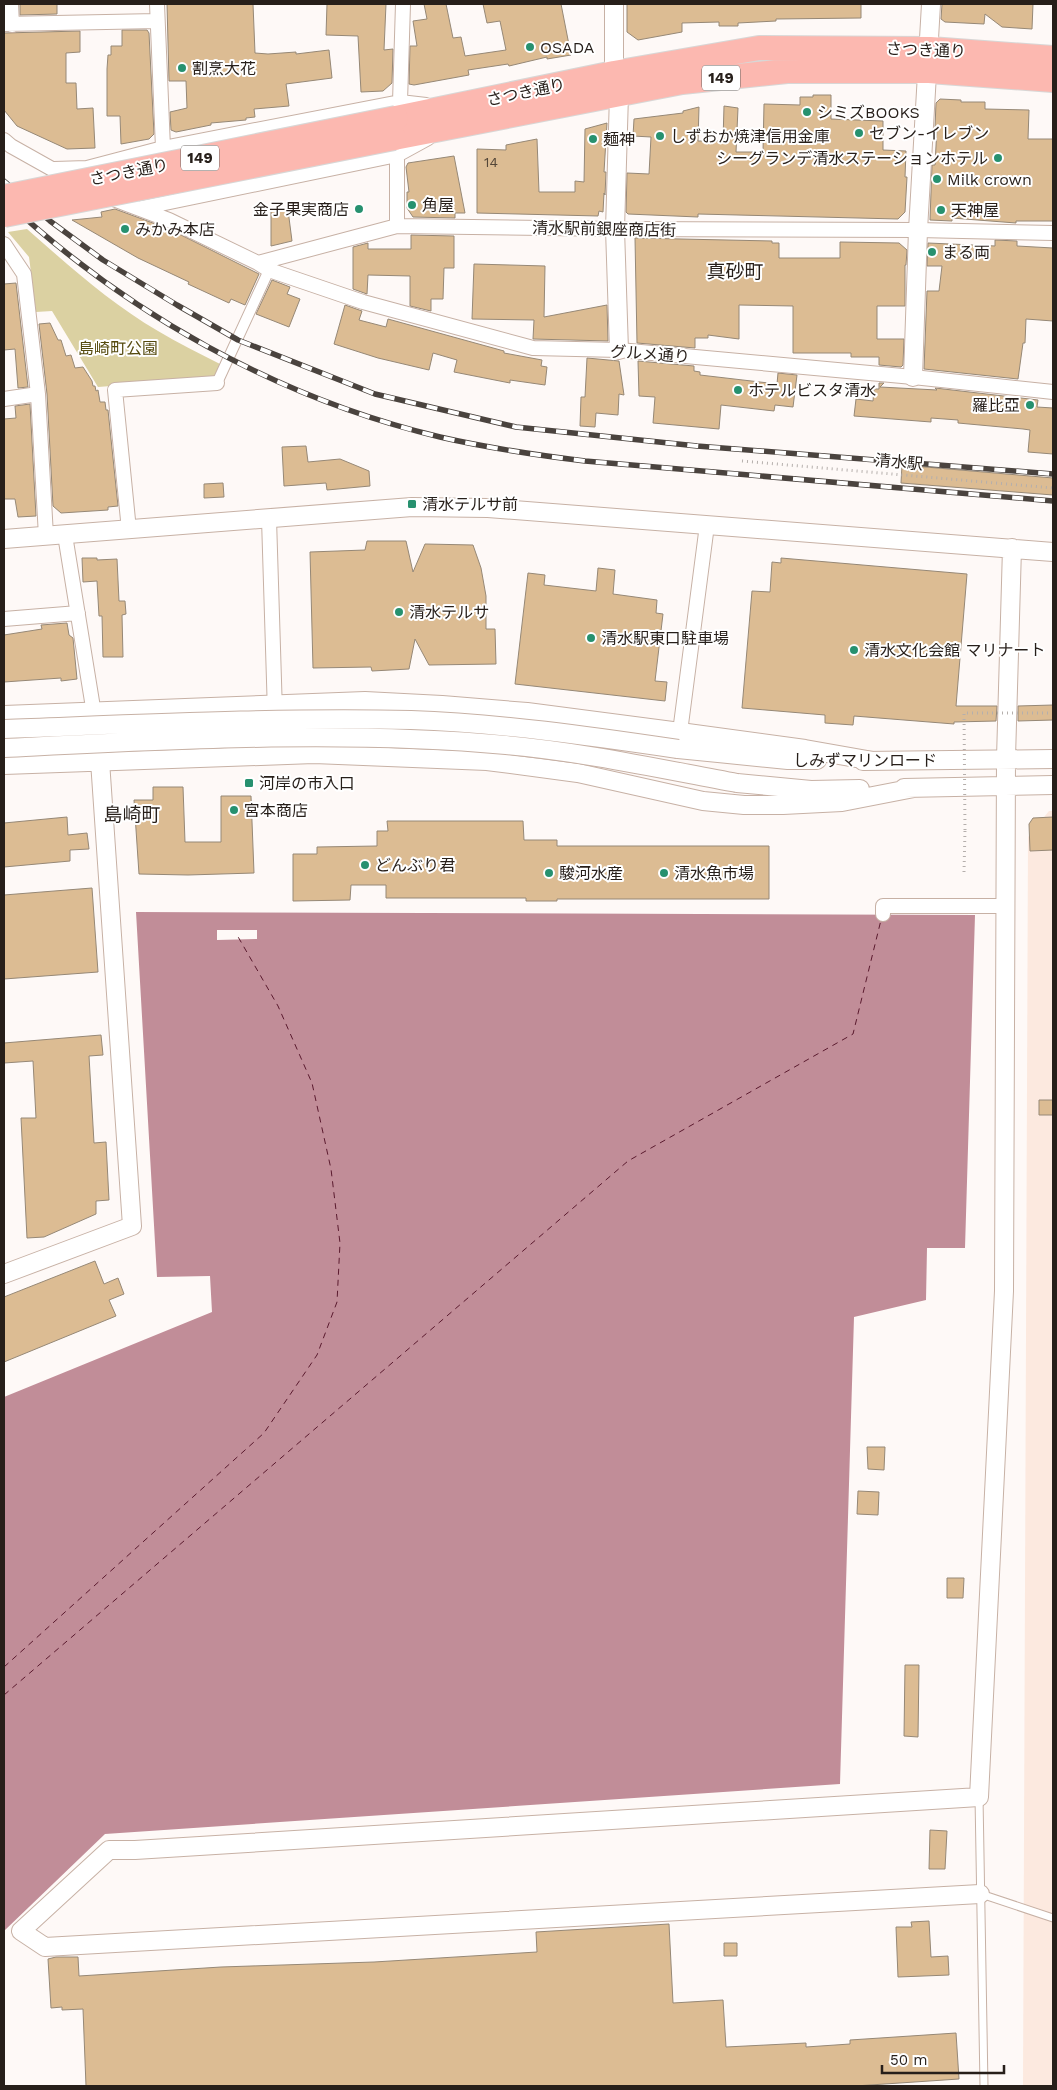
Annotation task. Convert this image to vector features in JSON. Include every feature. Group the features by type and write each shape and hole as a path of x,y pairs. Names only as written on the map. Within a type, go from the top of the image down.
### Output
{"highway":[{"name":"さつき通り","path":"4,216 397,128 616,84 682,82 787,71 929,60 1053,58"},
{"name":"さつき通り","path":"929,60 1053,80"},
{"name":"さつき通り","path":"4,197 397,128"}],"street":[{"path":"12,4 8,25 157,21"},
{"path":"157,4 163,148"},
{"path":"397,226 397,128 403,4"},
{"path":"614,4 616,84 615,229 619,350"},
{"path":"913,377 918,230 932,4"},
{"path":"141,208 397,128 452,117"},
{"path":"54,169 87,168 163,148 397,128"},
{"path":"4,140 11,146 89,190 169,220 263,267 217,383 115,390 129,530"},
{"name":"清水駅前銀座商店街","path":"263,267 397,226 918,230 1053,234"},
{"path":"4,244 24,274 38,394 46,536"},
{"name":"グルメ通り","path":"263,267 363,302 533,348 619,350 1053,392"},
{"path":"4,399 38,394"},
{"path":"4,539 412,507 488,508 1053,552"},
{"path":"269,518 275,755"},
{"path":"679,740 707,525"},
{"path":"4,1274 132,1226 100,761 94,711 65,535"},
{"path":"980,1894 45,1947 21,1931 110,1850 135,1850 979,1797 1004,1291 1006,758 1012,548"},
{"path":"4,619 78,613"},
{"path":"4,715 365,701 442,704 527,712 679,740"},
{"path":"4,729 302,719 413,720 679,740"},
{"name":"しみずマリンロード","path":"4,748 304,738 410,738 507,745 564,752 737,783 811,790 1053,785"},
{"name":"しみずマリンロード","path":"679,740 788,760 1053,759"},
{"path":"4,765 314,754 487,761 578,773 704,801 744,805 842,802 914,788"},
{"path":"883,914 883,906 1006,906"}],"lane":[{"path":"979,1797 984,2086"},
{"path":"980,1894 1053,1918"}],"path":[{"name":"清水駅","path":"742,461 1053,488"},
{"path":"964,872 964,713 1053,713"}],"shaded area":[{"path":"1049,811 1053,811 1053,2086 1023,2086 1028,837"},
{"path":"136,912 975,915 965,1248 927,1248 926,1300 854,1317 840,1784 105,1834 4,1931 4,1397 212,1312 210,1276 157,1277"}],"green space":[{"name":"島崎町公園","path":"27,229 90,283 140,320 220,364 215,378 98,387 52,311 36,312 29,257 8,232"}],"pier":[{"path":"217,930 257,930 257,939 217,940"}],"building":[{"path":"20,4 57,4 57,14 20,15"},
{"path":"167,4 253,4 255,53 296,52 296,54 329,50 332,78 286,84 289,106 254,109 255,117 246,118 246,120 211,123 211,125 176,132 171,130 170,112 187,108 186,81 169,81"},
{"path":"327,4 386,4 384,50 393,49 392,83 383,91 361,92 358,36 326,35"},
{"path":"424,4 446,4 453,38 461,37 465,56 506,50 500,21 487,23 483,4 561,4 571,55 547,59 547,57 509,66 508,64 468,70 469,75 414,85 409,84 410,46 417,46 413,21 427,19"},
{"path":"627,4 861,4 861,18 776,19 776,21 738,23 738,26 719,26 719,22 682,23 682,32 638,40 627,32"},
{"path":"942,4 1033,4 1032,29 1002,27 985,14 984,24 945,22 941,19"},
{"path":"122,30 147,30 149,33 154,134 149,139 121,144 120,116 107,116 107,69 108,55 111,55 111,46 122,46"},
{"path":"80,31 80,52 66,53 66,83 76,83 77,109 93,108 95,148 67,149 17,126 4,110 4,33"},
{"path":"813,95 831,95 831,119 883,121 883,150 906,151 905,212 898,219 698,214 698,217 628,214 626,212 627,173 649,174 651,137 633,136 634,119 683,113 683,111 699,107 698,141 723,141 724,106 738,108 736,152 763,152 764,104 800,105 800,97 813,97"},
{"path":"940,99 961,100 961,102 985,102 985,109 1029,110 1028,139 1053,139 1053,221 1016,221 1016,223 952,218 952,221 930,220 932,165 935,165 937,127 935,127 936,103"},
{"path":"607,123 604,172 606,172 605,195 604,193 603,212 599,211 598,216 477,213 477,149 506,150 506,145 537,139 539,192 575,192 575,181 584,182 585,129"},
{"path":"454,156 465,213 455,213 455,218 413,217 407,208 407,192 409,192 406,167 408,163"},
{"path":"115,209 153,223 178,236 179,234 259,274 245,305 231,299 229,303 188,284 189,282 138,258 72,220 102,217 101,212"},
{"path":"288,210 292,241 271,246 271,211"},
{"path":"411,235 454,236 454,268 444,268 443,299 431,299 431,311 410,306 410,276 368,275 367,294 353,289 353,247 368,243 368,249 411,249"},
{"path":"635,238 772,241 772,243 779,243 779,258 840,258 840,242 899,243 907,250 905,306 877,306 877,339 904,339 903,365 901,367 879,365 879,357 851,357 851,353 793,353 793,306 739,305 739,339 708,335 708,338 695,338 695,348 637,343"},
{"path":"995,240 1017,241 1017,246 1053,248 1053,321 1026,319 1025,343 1023,343 1018,379 924,369 927,291 939,291 942,266 927,266 928,243 995,246"},
{"path":"474,264 545,266 544,317 607,305 608,341 533,339 534,320 472,319"},
{"path":"272,280 290,287 287,294 300,299 289,327 256,314"},
{"path":"16,283 28,387 18,388 15,349 4,350 4,284"},
{"path":"345,305 362,311 359,320 386,327 388,319 504,351 504,353 542,360 541,366 547,367 545,385 510,380 510,383 454,372 457,360 433,353 429,370 378,358 334,344"},
{"path":"50,323 58,340 61,340 66,356 71,355 75,368 83,367 93,386 95,386 96,391 98,390 100,402 105,402 106,410 108,410 118,506 108,507 108,510 61,513 53,506 47,394 39,324"},
{"path":"587,358 619,361 624,395 619,394 618,415 596,413 595,427 580,426 581,397 585,397"},
{"path":"638,361 694,366 694,371 700,372 700,375 777,384 778,373 797,375 793,407 775,405 774,411 721,405 719,429 653,423 655,397 639,396"},
{"path":"879,383 884,383 880,387 937,390 935,388 1038,400 1037,407 1053,408 1053,454 1028,452 1030,430 958,423 958,420 931,418 931,422 854,416 856,399 873,401 874,389 879,389"},
{"path":"30,404 36,516 18,517 15,499 4,499 4,419 16,418 15,406"},
{"path":"306,446 308,462 340,459 369,471 370,486 327,490 326,483 284,486 282,447"},
{"path":"902,465 1053,478 1053,495 901,483"},
{"path":"223,483 224,497 204,498 204,484"},
{"name":"清水テルサ","path":"367,541 406,541 413,572 425,544 473,545 481,568 486,596 486,629 495,629 496,664 429,665 415,639 409,669 372,671 371,667 313,668 310,552 365,550"},
{"path":"82,558 97,558 97,560 117,559 119,601 125,601 126,614 122,615 123,657 103,657 102,616 99,616 97,581 83,582"},
{"name":"清水文化会館 マリナート","path":"781,558 967,574 956,706 997,706 996,721 954,722 954,724 854,716 853,725 825,723 825,715 742,708 752,591 770,592 772,562 781,563"},
{"name":"清水駅東口駐車場","path":"598,568 615,570 613,594 657,600 656,613 663,614 655,681 667,682 665,701 515,684 528,573 545,575 544,585 596,591"},
{"path":"67,623 69,635 73,638 77,679 61,681 61,678 4,682 4,635 42,629 41,625"},
{"path":"1053,705 1053,720 1018,721 1018,706"},
{"path":"153,787 183,787 185,842 221,842 221,796 251,796 254,873 139,874 134,800 153,800"},
{"path":"67,817 68,835 87,833 89,849 70,850 70,861 4,867 4,823"},
{"path":"1053,817 1053,850 1030,851 1029,824 1033,818"},
{"path":"387,821 523,821 524,840 557,840 557,846 769,846 769,899 557,899 557,901 526,901 526,898 386,898 386,885 351,885 350,900 293,901 293,854 317,854 317,847 377,846 377,831 388,831"},
{"path":"92,888 98,972 4,979 4,895"},
{"path":"101,1035 103,1055 89,1056 94,1143 106,1142 109,1200 96,1201 96,1214 44,1237 27,1238 21,1118 36,1118 33,1061 4,1063 4,1043"},
{"path":"1039,1100 1053,1100 1053,1115 1039,1115"},
{"path":"95,1261 104,1284 118,1278 124,1294 109,1300 116,1316 4,1362 4,1297"},
{"path":"867,1447 885,1447 884,1470 868,1469"},
{"path":"858,1491 879,1492 878,1515 857,1514"},
{"path":"947,1578 964,1578 963,1598 947,1598"},
{"path":"905,1665 919,1665 918,1737 904,1736"},
{"path":"930,1830 947,1831 945,1869 929,1869"},
{"path":"929,1921 931,1957 948,1956 949,1975 898,1977 896,1927 912,1927 911,1922"},
{"path":"669,1924 673,2003 723,2000 726,2047 806,2043 806,2047 850,2044 850,2040 956,2033 959,2079 855,2086 86,2086 83,2009 62,2010 62,2007 51,2008 48,1959 56,1957 78,1957 79,1976 221,1967 374,1962 537,1952 536,1932"},
{"path":"724,1943 737,1943 737,1956 724,1956"}],"ferry route":[{"path":"4,1695 628,1161 853,1034 881,920"},
{"path":"4,1667 264,1433 317,1355 337,1302 340,1243 331,1169 312,1083 278,1006 237,935"}],"railway":[{"path":"4,181 50,221 103,260 177,305 238,340 375,394 516,427 697,446 1053,474"},
{"path":"4,199 51,240 101,279 153,314 207,346 263,375 320,399 379,420 476,445 585,461 1053,501"}],"place":[{"name":"OSADA","path":"530,47"},
{"name":"割烹大花","path":"182,68"},
{"name":"シミズBOOKS","path":"807,112"},
{"name":"セブン-イレブン","path":"859,133"},
{"name":"しずおか焼津信用金庫","path":"660,136"},
{"name":"麺神","path":"593,139"},
{"name":"シーグランデ清水ステーションホテル","path":"998,158"},
{"name":"Milk crown","path":"937,179"},
{"name":"角屋","path":"412,205"},
{"name":"金子果実商店","path":"359,209"},
{"name":"天神屋","path":"941,210"},
{"name":"みかみ本店","path":"125,229"},
{"name":"まる両","path":"932,252"},
{"name":"ホテルビスタ清水","path":"738,390"},
{"name":"羅比亞","path":"1030,405"},
{"name":"清水テルサ前","path":"412,504"},
{"name":"清水テルサ","path":"399,612"},
{"name":"清水駅東口駐車場","path":"591,638"},
{"name":"清水文化会館 マリナート","path":"854,650"},
{"name":"河岸の市入口","path":"249,783"},
{"name":"宮本商店","path":"234,810"},
{"name":"どんぶり君","path":"365,865"},
{"name":"駿河水産","path":"549,873"},
{"name":"清水魚市場","path":"664,873"}],"district":[{"name":"真砂町","path":"735,271"},
{"name":"島崎町","path":"132,814"}]}
